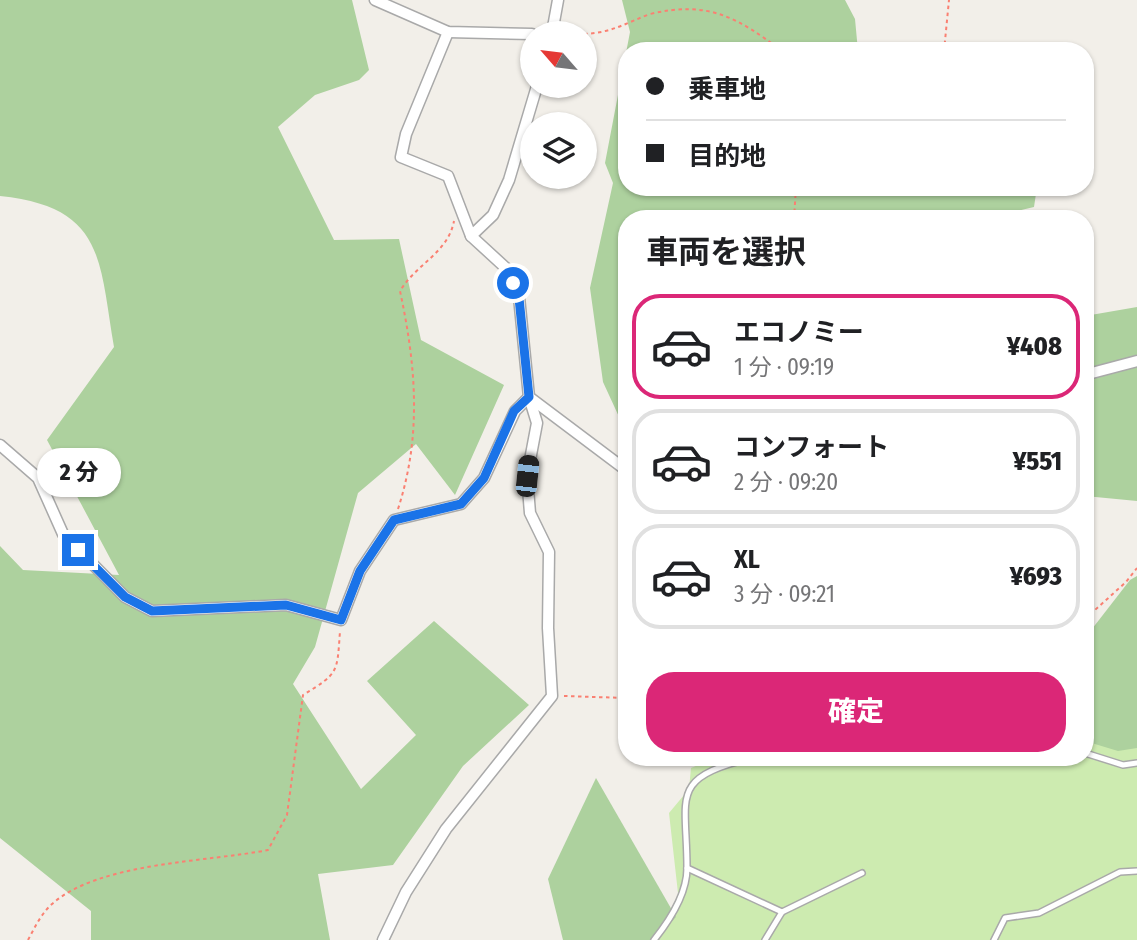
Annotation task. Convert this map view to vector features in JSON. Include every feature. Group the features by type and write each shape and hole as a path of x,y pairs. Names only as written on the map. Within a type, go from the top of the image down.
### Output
{"street":[{"path":"375,0 449,33 520,34"},
{"path":"554,21 558,0"},
{"path":"383,940 406,892 446,829 552,696 548,628 549,552 530,513 527,476 537,423 529,397 519,298 507,269 471,236 448,176 401,157 406,134 449,33"},
{"path":"471,236 493,215 509,180 533,98"},
{"path":"1094,372 1137,361"},
{"path":"0,445 38,478 63,534 125,597 152,611 286,605 341,620 360,571 394,520 461,504 484,478 514,411 529,397"},
{"path":"529,397 618,464"}],"lane":[{"path":"1094,756 1123,765 1137,763"},
{"path":"654,940 679,902 687,868 684,817 689,789 697,777 726,766"},
{"path":"687,868 782,912"},
{"path":"994,940 1005,918 1039,913 1120,872 1137,871"},
{"path":"765,940 782,912 862,873"}],"path":[{"path":"945,42 949,0"},
{"path":"597,33 608,33 653,13 689,6 732,13 770,42"},
{"path":"394,520 407,480 416,424 411,349 400,291 409,276 442,250 459,209"},
{"path":"1094,611 1126,582 1137,568"},
{"path":"28,940 49,907 59,899 102,879 207,857 268,850 287,815 303,695 332,677 338,663 341,620"},
{"path":"552,696 618,698"}],"green space":[{"path":"0,0 352,0 369,70 359,80 315,95 278,127 334,240 399,239 421,340 504,385 455,495 416,444 358,493 315,647 293,684 361,789 416,735 367,681 434,621 529,705 463,766 393,865 318,874 330,940 91,940 91,911 0,838 0,546 23,570 119,575 47,440 114,347 105,288 91,243 78,226 60,212 34,202 0,196"},
{"path":"622,0 845,0 855,19 857,42 628,42 630,32"},
{"path":"618,95 618,196 1036,196 1034,207 1021,210 618,210 618,415 603,382 590,288 613,183 605,163"},
{"path":"1137,307 1137,501 1094,497 1094,314"},
{"path":"1137,576 1137,748 1118,751 1094,744 1094,626 1130,580"},
{"path":"1094,726 1137,730 1137,940 632,940 679,902 669,813 689,789 691,768 1094,766"},
{"path":"596,778 676,917 654,940 563,940 548,879"}],"route":[{"path":"78,550 125,597 152,611 286,605 341,620 360,571 394,520 429,509 451,508 461,504 484,478 514,411 529,397 519,298 513,283"}]}
